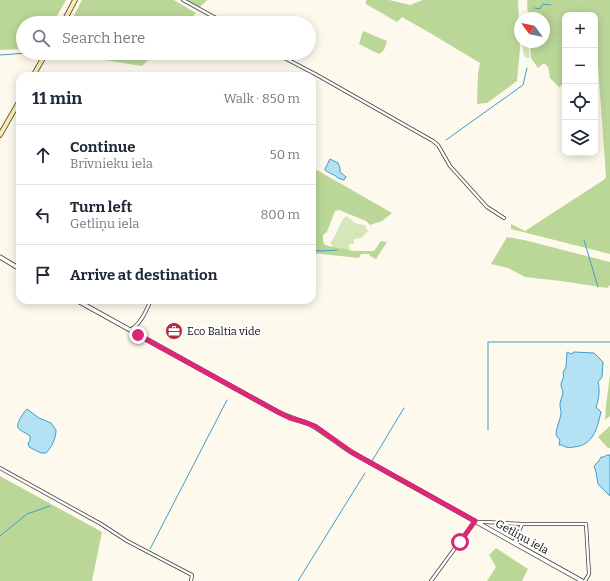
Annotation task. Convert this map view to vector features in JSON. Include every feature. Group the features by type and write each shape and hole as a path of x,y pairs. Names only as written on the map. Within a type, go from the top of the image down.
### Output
{"main road":[{"path":"67,16 75,0"},
{"path":"35,72 42,60"},
{"path":"0,135 16,107"}],"street":[{"path":"183,0 212,16"},
{"path":"288,60 311,72"},
{"path":"316,74 433,141 438,145 450,166 487,207 504,218"},
{"path":"0,257 16,267"},
{"name":"Getliņu iela","path":"83,304 278,412 290,418 315,426 353,453 582,581"},
{"path":"130,330 136,327 140,322 150,304"},
{"path":"0,468 101,524 127,541 192,575 191,581"},
{"path":"431,581 477,523 480,522 522,524 586,524 589,574 585,581"},
{"path":"514,543 522,524"}],"green space":[{"path":"0,0 66,0 57,16 16,16 16,49 0,50"},
{"path":"82,0 174,0 196,13 193,16 74,16"},
{"path":"180,0 207,0 198,9"},
{"path":"366,0 389,0 410,5 423,0 518,0 518,12 514,12 514,48 520,48 517,81 487,103 477,104 480,63 402,17 397,22 366,4"},
{"path":"527,0 610,0 610,254 511,229 511,224 525,231 606,177 598,65 598,12 562,12 562,85 559,87 550,78 548,67 544,63 538,68 531,58 530,48 550,48 550,12 528,12"},
{"path":"363,31 387,41 384,50 379,54 359,44"},
{"path":"523,48 529,48 530,58 524,56"},
{"path":"104,60 148,60 142,66"},
{"path":"317,170 392,213 382,221 370,225 366,221 339,210 335,211 327,232 323,235 325,245 354,251 374,251 381,241 387,242 376,259 369,254 361,254 359,258 316,253"},
{"path":"346,216 357,224 365,225 368,231 361,238 354,239 354,244 349,244 350,252 337,250 330,243"},
{"path":"507,237 610,262 610,285 607,288 525,277 508,268 491,264"},
{"path":"610,375 610,416 605,420 606,406"},
{"path":"610,426 610,448 608,448 598,437"},
{"path":"0,476 102,532 92,581 0,581"},
{"path":"496,548 528,569 522,581 487,581 496,567 489,555"}],"water":[{"path":"330,159 338,163 340,172 346,177 344,180 325,170"},
{"path":"567,352 571,354 574,352 594,353 603,362 602,377 598,382 599,394 596,407 601,412 596,430 594,435 586,443 581,446 570,448 559,445 560,440 556,435 561,414 560,402 563,392 561,383 566,367"},
{"path":"27,409 39,418 51,423 56,430 53,442 46,453 41,453 29,447 28,443 30,441 30,436 21,431 18,427 23,414"},
{"path":"610,455 610,496 598,484 594,466 601,457"}],"waterway":[{"path":"535,8 540,9 543,4 551,5"},
{"path":"0,55 16,54"},
{"path":"446,140 523,85 527,68"},
{"path":"584,240 598,287"},
{"path":"316,250 337,250"},
{"path":"488,430 488,342 610,342"},
{"path":"150,549 227,400"},
{"path":"372,461 404,408"},
{"path":"298,581 365,473"},
{"path":"0,536 27,514 50,506"}],"place":[{"name":"Eco Baltia vide","path":"174,331"}],"route":[{"path":"138,335 285,416 315,426 341,446 475,521 460,542"}]}
